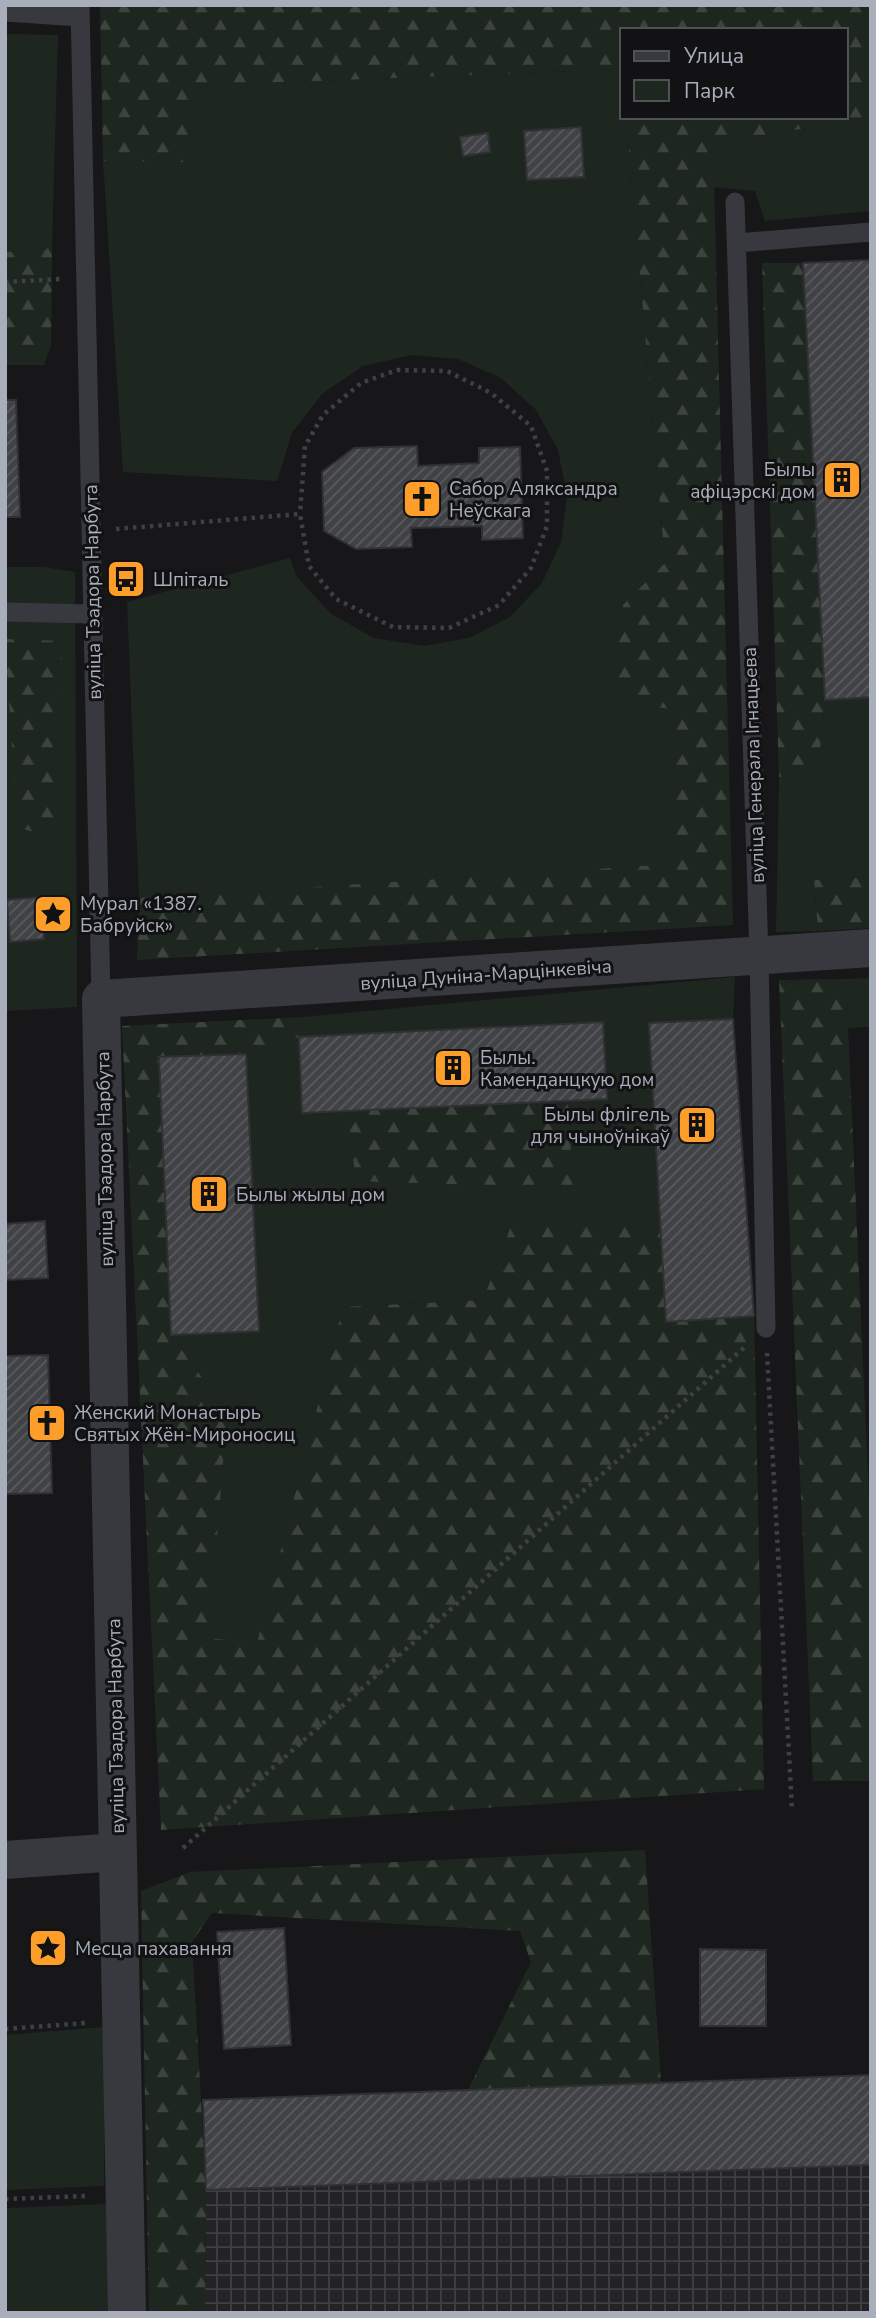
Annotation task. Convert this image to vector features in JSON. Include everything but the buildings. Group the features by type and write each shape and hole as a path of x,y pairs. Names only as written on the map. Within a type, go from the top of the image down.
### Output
{"street":[{"name":"вуліца Дуніна-Марцінкевіча","path":"101,999 871,948"},
{"name":"вуліца Тэадора Нарбута","path":"101,999 127,2313"},
{"path":"5,1860 118,1852"}],"lane":[{"path":"5,12 80,11"},
{"name":"вуліца Тэадора Нарбута","path":"80,11 101,999"},
{"name":"вуліца Генерала Ігнацьева","path":"736,202 759,955 766,1328"},
{"path":"737,243 871,232"},
{"path":"5,612 93,614"}],"path":[{"path":"5,282 86,277"},
{"path":"397,370 447,371 491,393 531,426 547,471 547,526 531,568 499,605 449,628 393,627 336,599 309,566 300,514 305,446 323,415 361,383 397,370"},
{"path":"91,530 300,514"},
{"path":"766,1328 792,1809"},
{"path":"183,1848 766,1328"},
{"path":"5,2029 96,2022"},
{"path":"5,2199 100,2196"}],"shaded area":[{"path":"871,2075 871,2313 205,2313 206,2190 203,2100"}],"green space":[{"path":"100,5 871,5 871,117 713,144 733,925 137,960 139,898 675,864 669,709 610,700 623,605 665,563 626,119 848,119 848,28 620,28 620,69 194,86 191,162 103,161"},
{"path":"5,34 58,35 52,248 5,252"},
{"path":"620,69 620,119 626,119 665,563 624,605 610,700 669,709 676,865 139,898 127,602 290,558 297,577 331,614 374,638 424,646 469,638 510,617 542,583 561,542 567,496 558,450 536,410 501,378 458,359 412,355 363,366 322,394 292,433 277,481 123,472 103,161 191,161 193,86"},
{"path":"871,117 871,211 765,221 755,191 713,187 713,144"},
{"path":"52,248 51,346 5,347 5,252"},
{"path":"762,263 803,263 825,700 818,771 779,777"},
{"path":"51,346 44,365 5,365 5,347"},
{"path":"5,567 44,567 75,572 77,1007 5,1011"},
{"path":"5,639 62,641 58,837 17,828"},
{"path":"871,697 871,877 814,880 818,931 776,932 779,777 818,771 825,700"},
{"path":"871,877 871,928 818,931 814,880"},
{"path":"735,977 733,1019 649,1024 661,1226 511,1226 483,1300 343,1307 257,1644 208,1638 227,1412 171,1335 259,1331 246,1054 298,1037 302,1017"},
{"path":"871,978 871,1027 848,1028 844,979"},
{"path":"844,979 871,1543 871,1781 813,1781 779,980"},
{"path":"302,1017 299,1037 246,1054 159,1058 171,1335 227,1412 209,1638 257,1643 343,1307 483,1300 511,1226 661,1226 666,1321 754,1316 764,1789 161,1830 122,1026"},
{"path":"568,1101 573,1188 356,1181 347,1111"},
{"path":"645,1850 661,2082 468,2090 531,1962 520,1931 212,1913 192,1942 206,2190 205,2313 149,2313 141,1891 190,1872"},
{"path":"104,2027 104,2186 5,2190 5,2035"},
{"path":"107,2204 110,2313 5,2313 5,2208"}],"place":[{"name":"Былы афіцэрскі дом","path":"842,480"},
{"name":"Сабор Аляксандра Неўскага","path":"422,499"},
{"name":"Шпіталь","path":"126,579"},
{"name":"Мурал «1387. Бабруйск»","path":"53,914"},
{"name":"Былы. Каменданцкую дом","path":"453,1068"},
{"name":"Былы флігель для чыноўнікаў","path":"697,1125"},
{"name":"Былы жылы дом","path":"209,1194"},
{"name":"Женский Монастырь Святых Жён-Мироносиц","path":"47,1423"},
{"name":"Месца пахавання","path":"48,1948"}]}
